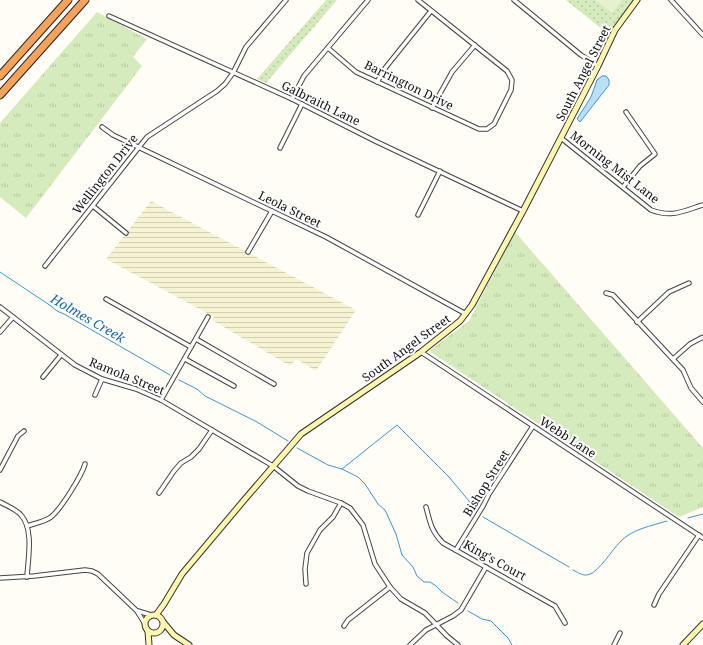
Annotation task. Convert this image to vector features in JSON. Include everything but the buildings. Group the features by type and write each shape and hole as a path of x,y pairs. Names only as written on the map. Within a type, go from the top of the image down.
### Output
{"highway":[{"path":"0,76 68,0"},
{"path":"0,95 85,0"}],"street":[{"name":"Wellington Drive","path":"45,266 147,137 217,91 225,84 233,73 246,47 286,0"},
{"path":"292,99 304,76 368,0"},
{"path":"418,0 475,45 452,72 432,108"},
{"path":"514,0 581,55 598,66"},
{"name":"South Angel Street","path":"153,615 164,604 182,574 301,434 421,352 460,321 466,314 561,138 615,30 637,0"},
{"path":"671,0 703,35"},
{"path":"377,82 386,67 431,11"},
{"name":"Galbraith Lane","path":"109,16 292,99 375,141 523,210"},
{"name":"Barrington Drive","path":"328,48 356,72 479,129 487,129 494,124 511,90 512,80 507,71 475,45"},
{"path":"280,148 302,104"},
{"path":"623,188 640,166 655,154 626,112"},
{"name":"Leola Street","path":"102,126 113,135 326,237 466,314"},
{"name":"Morning Mist Lane","path":"561,138 651,210 662,214 669,214 678,213 703,205"},
{"path":"418,215 440,172"},
{"path":"93,206 126,233"},
{"path":"248,252 272,211"},
{"path":"637,322 669,292 689,283"},
{"path":"606,293 613,295 683,370 691,388 703,402"},
{"path":"106,299 191,347"},
{"name":"Ramola Street","path":"0,307 75,365 102,379 136,389 161,400 273,466 298,486 341,503"},
{"path":"0,332 13,317"},
{"path":"161,400 208,317"},
{"path":"673,359 690,344 703,337"},
{"path":"196,339 274,384"},
{"name":"Webb Lane","path":"421,352 703,538"},
{"path":"43,377 61,355"},
{"path":"184,359 234,386"},
{"path":"95,394 102,379"},
{"name":"Bishop Street","path":"456,550 489,494 533,426"},
{"path":"159,493 174,471 181,463 191,457 199,449 212,430"},
{"path":"0,470 18,436 24,431"},
{"path":"28,526 42,522 52,516 80,478 85,464"},
{"path":"0,502 20,514 28,526 29,538 27,576"},
{"path":"306,584 305,569 307,553 320,530 333,517 341,503 350,508 363,525 375,564 390,587 402,599 425,612 436,625 458,645"},
{"name":"King's Court","path":"426,507 434,534 443,543 555,606 565,623"},
{"path":"654,605 659,594 699,535"},
{"path":"410,645 426,630 453,616 461,610 486,567"},
{"path":"0,578 85,570 92,571 98,574 138,611 148,631 149,645"},
{"path":"344,626 348,620 390,587"},
{"name":"South Angel Street","path":"163,621 164,604"},
{"path":"138,611 153,615 163,621 174,635 189,645"},
{"path":"145,624 147,619 153,615"},
{"path":"149,645 157,632 162,628 163,621"},
{"path":"685,644 703,624"},
{"path":"148,631 174,635"},
{"path":"614,645 620,632"}],"shaded area":[{"path":"151,201 356,310 316,371 296,359 290,366 212,320 214,317 106,259"}],"green space":[{"path":"326,0 337,0 266,83 257,79"},
{"path":"566,0 634,0 608,34"},
{"path":"595,0 622,0 612,13"},
{"path":"97,12 147,39 133,57 142,66 26,218 0,197 0,123"},
{"path":"515,232 703,448 703,507 679,517 429,351 469,321"}],"water":[{"path":"602,76 606,76 609,80 609,85 580,122 577,119 591,97 597,80"}],"waterway":[{"name":"Holmes Creek","path":"0,272 57,311 170,375"},
{"name":"Holmes Creek","path":"179,380 197,389 205,396 257,422 288,441"},
{"path":"342,469 397,425 449,477 474,507"},
{"name":"Holmes Creek","path":"297,448 328,465 342,469 358,477 365,484 378,504 385,510 396,534 402,555 413,567 417,576 424,582 430,582 458,603"},
{"path":"688,518 703,514"},
{"path":"483,517 569,567"},
{"path":"573,570 584,575 594,572 606,560 617,545 630,534 642,528 667,521"},
{"name":"Holmes Creek","path":"468,611 482,619 491,621 508,638 512,645"}]}
